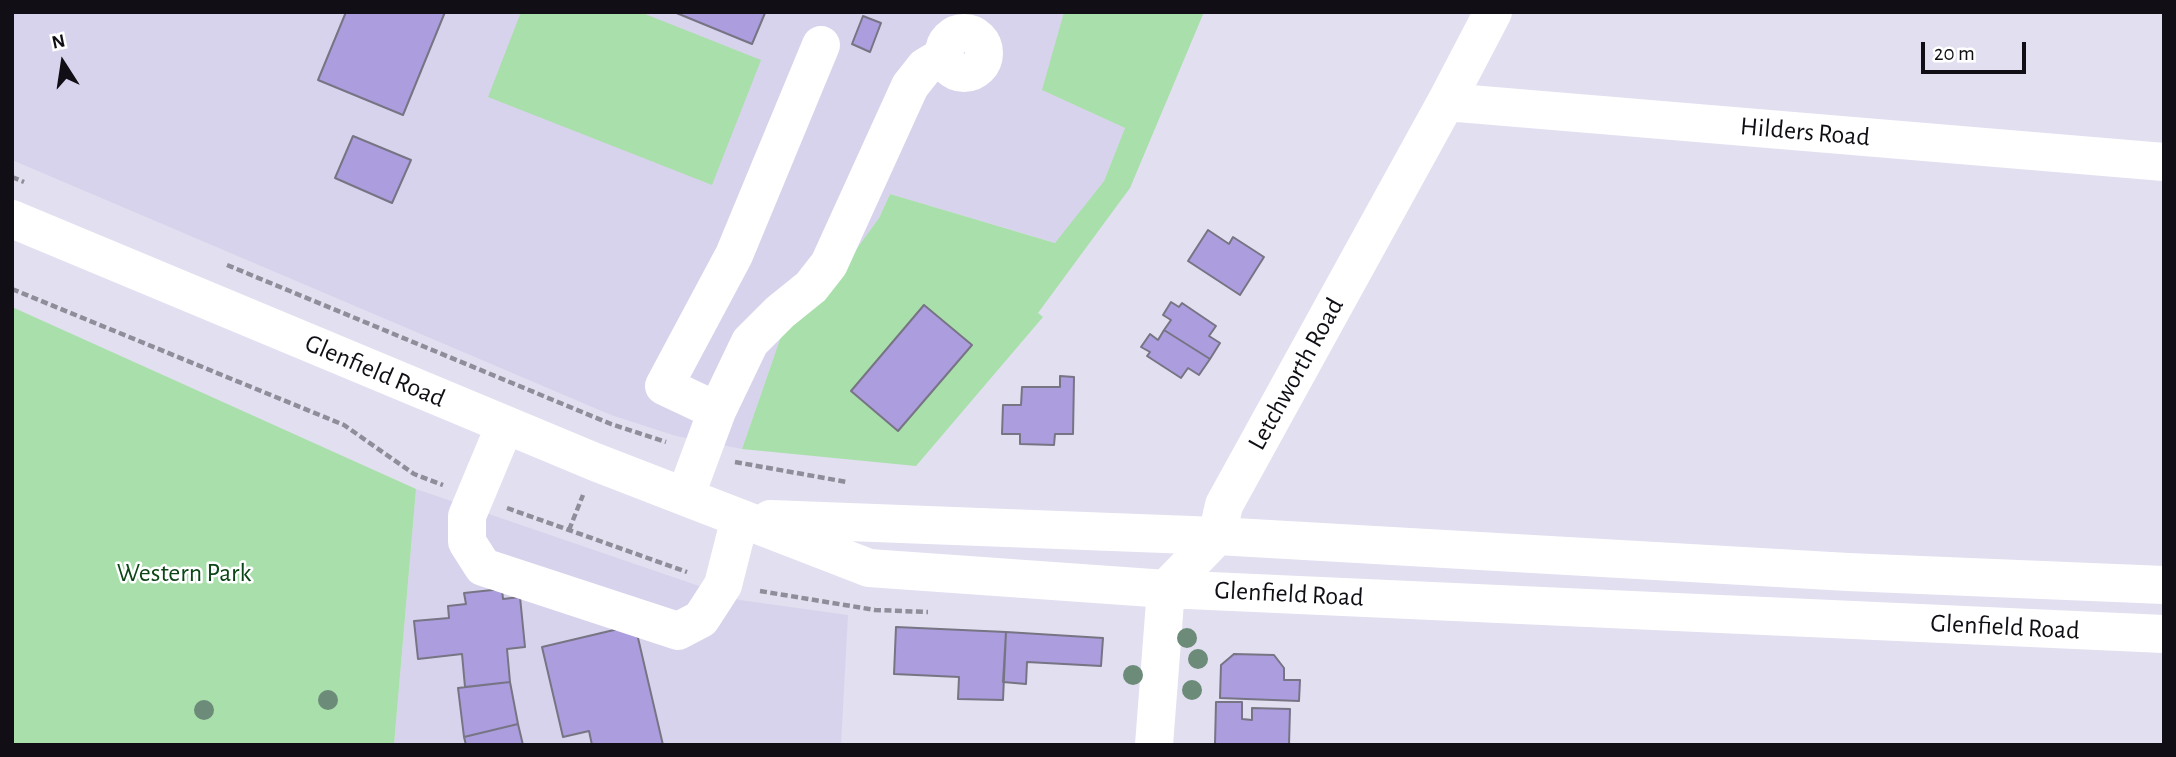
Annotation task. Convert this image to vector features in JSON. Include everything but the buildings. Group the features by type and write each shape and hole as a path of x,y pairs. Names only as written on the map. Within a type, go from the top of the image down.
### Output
{"street":[{"name":"Letchworth Road","path":"1166,589 1217,536 1224,505 1493,12"},
{"path":"685,497 717,411 750,342 811,287 828,264 911,86 948,34"},
{"path":"717,411 664,386 734,255 821,45"},
{"name":"Hilders Road","path":"1446,102 2164,162"},
{"name":"Glenfield Road","path":"12,219 505,425 870,568 1166,589 2164,634"},
{"path":"706,305 750,342"},
{"path":"505,425 467,516 467,542 483,567 678,632 701,619 723,584 740,518"},
{"name":"Glenfield Road","path":"740,518 1217,536 1848,572 2164,585"},
{"path":"1847,620 1848,572"},
{"path":"1154,745 1166,589"}],"path":[{"path":"12,177 25,182"},
{"path":"216,261 611,424 702,454 849,482"},
{"path":"12,289 344,425 414,474 475,498 723,584 875,610 930,612"}],"shaded area":[{"path":"12,12 1064,12 1043,90 1125,128 1104,181 1056,243 890,194 879,218 826,291 786,322 742,449 676,436 611,415 12,160"},
{"path":"416,489 740,600 848,615 841,745 394,745"}],"green space":[{"path":"521,12 640,12 761,60 712,185 488,97"},
{"path":"1064,12 1204,12 1130,188 1038,313 1043,317 916,466 742,449 786,322 826,291 879,218 890,194 1055,243 1104,181 1125,128 1042,90"},
{"name":"Western Park","path":"12,307 416,489 394,745 12,745"}]}
